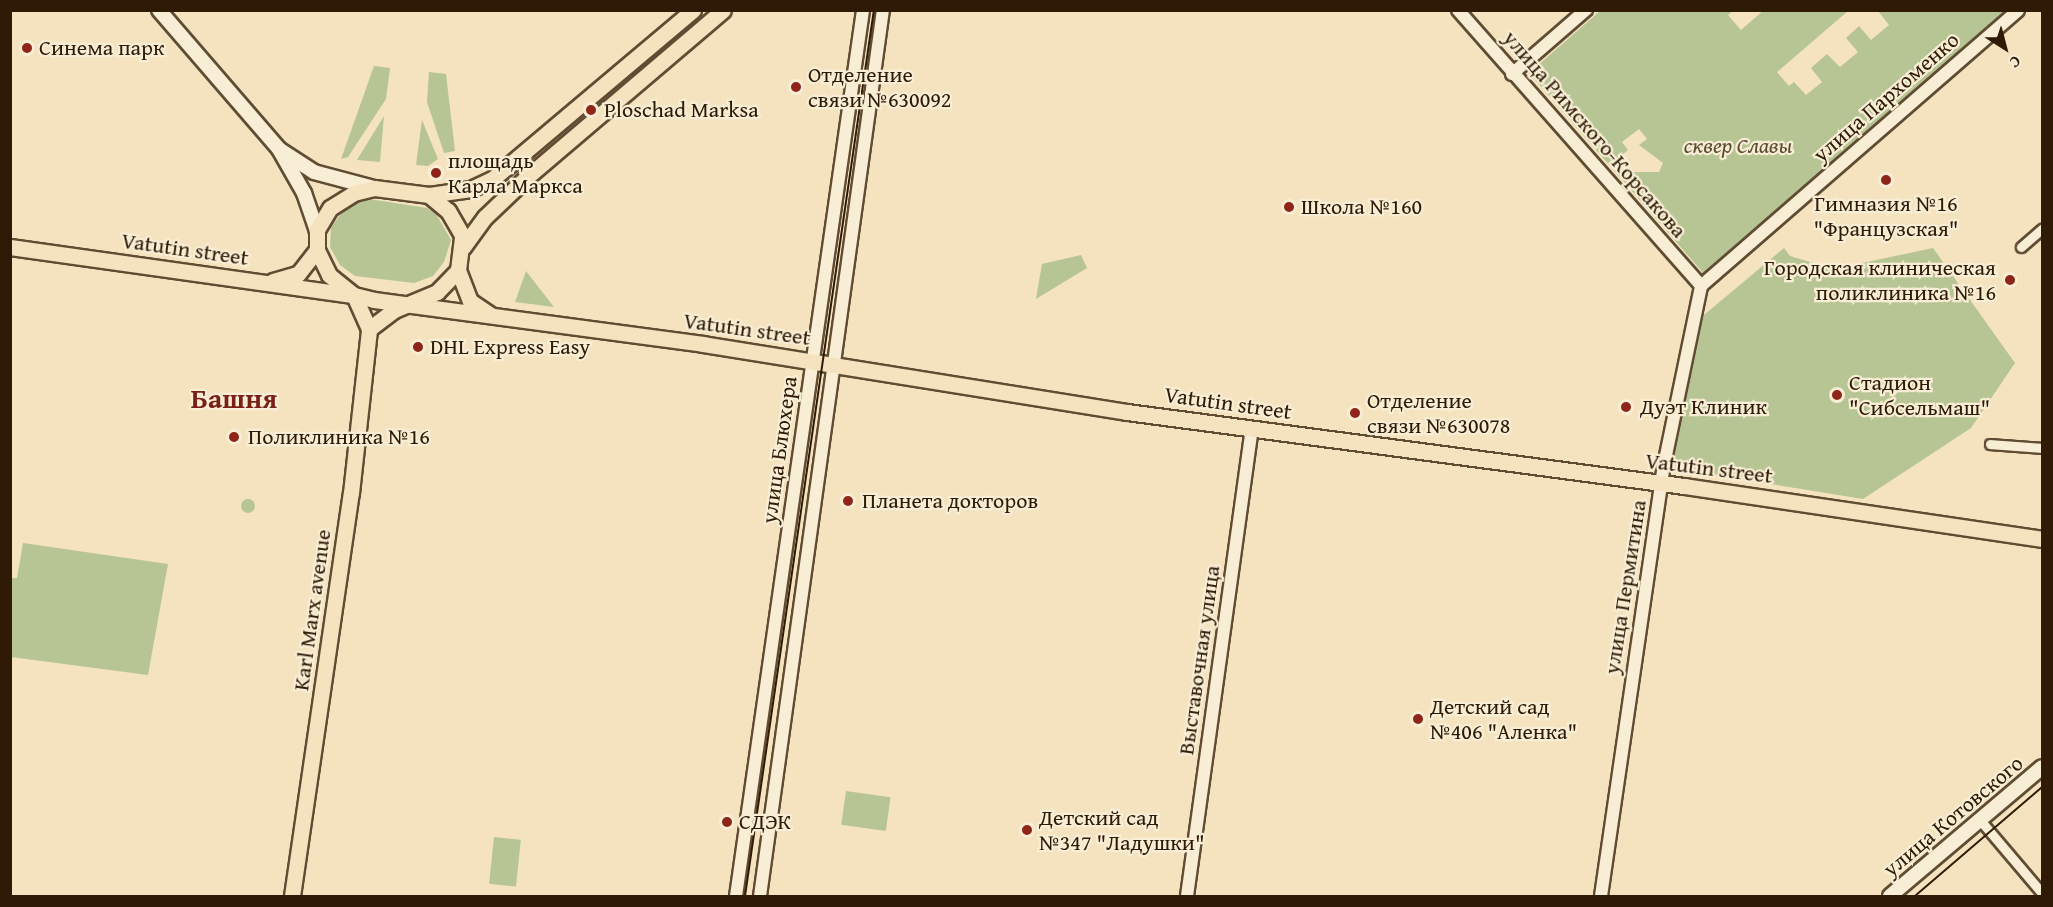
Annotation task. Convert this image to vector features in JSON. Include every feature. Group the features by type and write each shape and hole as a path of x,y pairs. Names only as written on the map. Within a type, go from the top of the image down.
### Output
{"main road":[{"path":"159,10 279,149 304,193 317,230 317,250 329,275 354,295 369,329 379,319 437,292 458,270 463,247 462,235 448,211 429,195"},
{"path":"279,149 314,171 374,188 429,195 471,189 492,179 693,10"},
{"path":"463,247 485,218 527,177 723,10"},
{"path":"317,230 330,208 354,193 374,188"},
{"name":"Vatutin street","path":"10,248 354,295"},
{"path":"265,282 298,274 317,250"},
{"path":"458,270 471,301 499,319"},
{"path":"354,295 408,305"},
{"name":"Vatutin street","path":"408,305 836,364 1252,430 1662,484 2043,539"},
{"name":"Karl Marx avenue","path":"292,897 351,493 369,329"},
{"name":"улица Котовского","path":"1890,897 2043,767"}],"street":[{"name":"улица Блюхера","path":"736,897 863,10"},
{"name":"улица Блюхера","path":"760,897 884,10"},
{"name":"улица Римского-Корсакова","path":"1458,10 1512,74 1701,285"},
{"path":"1512,74 1586,10"},
{"name":"улица Пархоменко","path":"1701,285 2018,10"},
{"path":"2021,248 2043,230"},
{"name":"улица Пермитина","path":"1601,897 1662,484 1701,285"},
{"name":"Выставочная улица","path":"1187,897 1252,430"},
{"path":"1990,444 2043,448"},
{"path":"1980,820 2043,893"}],"green space":[{"name":"сквер Славы","path":"1600,11 1733,11 1728,15 1741,30 1763,11 1848,11 1777,72 1789,86 1794,82 1806,95 1822,82 1811,68 1827,54 1840,67 1858,52 1846,38 1859,26 1871,40 1889,25 1878,11 2010,11 1705,275 1529,73","holes":["1639,129 1647,139 1639,145 1663,163 1659,172 1631,172 1626,176 1614,162 1628,150 1622,142"]},
{"path":"374,66 390,68 386,99 348,157 341,159"},
{"path":"429,72 446,74 455,151 444,153 427,102"},
{"path":"384,116 380,162 357,160"},
{"path":"422,120 438,159 428,166 416,165"},
{"path":"369,199 427,208 436,214 451,240 444,262 433,276 414,283 355,276 340,265 330,247 331,227 347,206"},
{"name":"Стадион \"Сибсельмаш\"","path":"1784,248 1790,256 1834,269 1933,248 2015,363 1971,428 1863,499 1673,468 1692,325"},
{"path":"1081,255 1087,268 1036,299 1042,264"},
{"path":"526,271 554,307 515,302"},
{"path":"245,499 251,499 255,506 251,513 245,513 241,509 241,503"},
{"path":"23,543 168,564 148,675 11,657 11,578 17,578"},
{"path":"846,791 891,797 886,831 841,825"},
{"path":"494,837 521,840 516,887 489,884"}],"tram line":[{"path":"745,896 874,10"},
{"path":"1915,896 2042,787"}],"place":[{"name":"Синема парк","path":"27,48"},
{"name":"Отделение связи №630092","path":"796,87"},
{"name":"Ploschad Marksa","path":"591,110"},
{"name":"площадь Карла Маркса","path":"436,173"},
{"name":"Гимназия №16 \"Французская\"","path":"1886,180"},
{"name":"Школа №160","path":"1289,207"},
{"name":"Городская клиническая поликлиника №16","path":"2010,280"},
{"name":"DHL Express Easy","path":"418,347"},
{"name":"Стадион \"Сибсельмаш\"","path":"1837,395"},
{"name":"Дуэт Клиник","path":"1626,407"},
{"name":"Отделение связи №630078","path":"1355,413"},
{"name":"Поликлиника №16","path":"234,437"},
{"name":"Планета докторов","path":"848,501"},
{"name":"Детский сад №406 \"Аленка\"","path":"1418,719"},
{"name":"СДЭК","path":"727,822"},
{"name":"Детский сад №347 \"Ладушки\"","path":"1027,830"}],"district":[{"name":"Башня","path":"234,398"}]}
